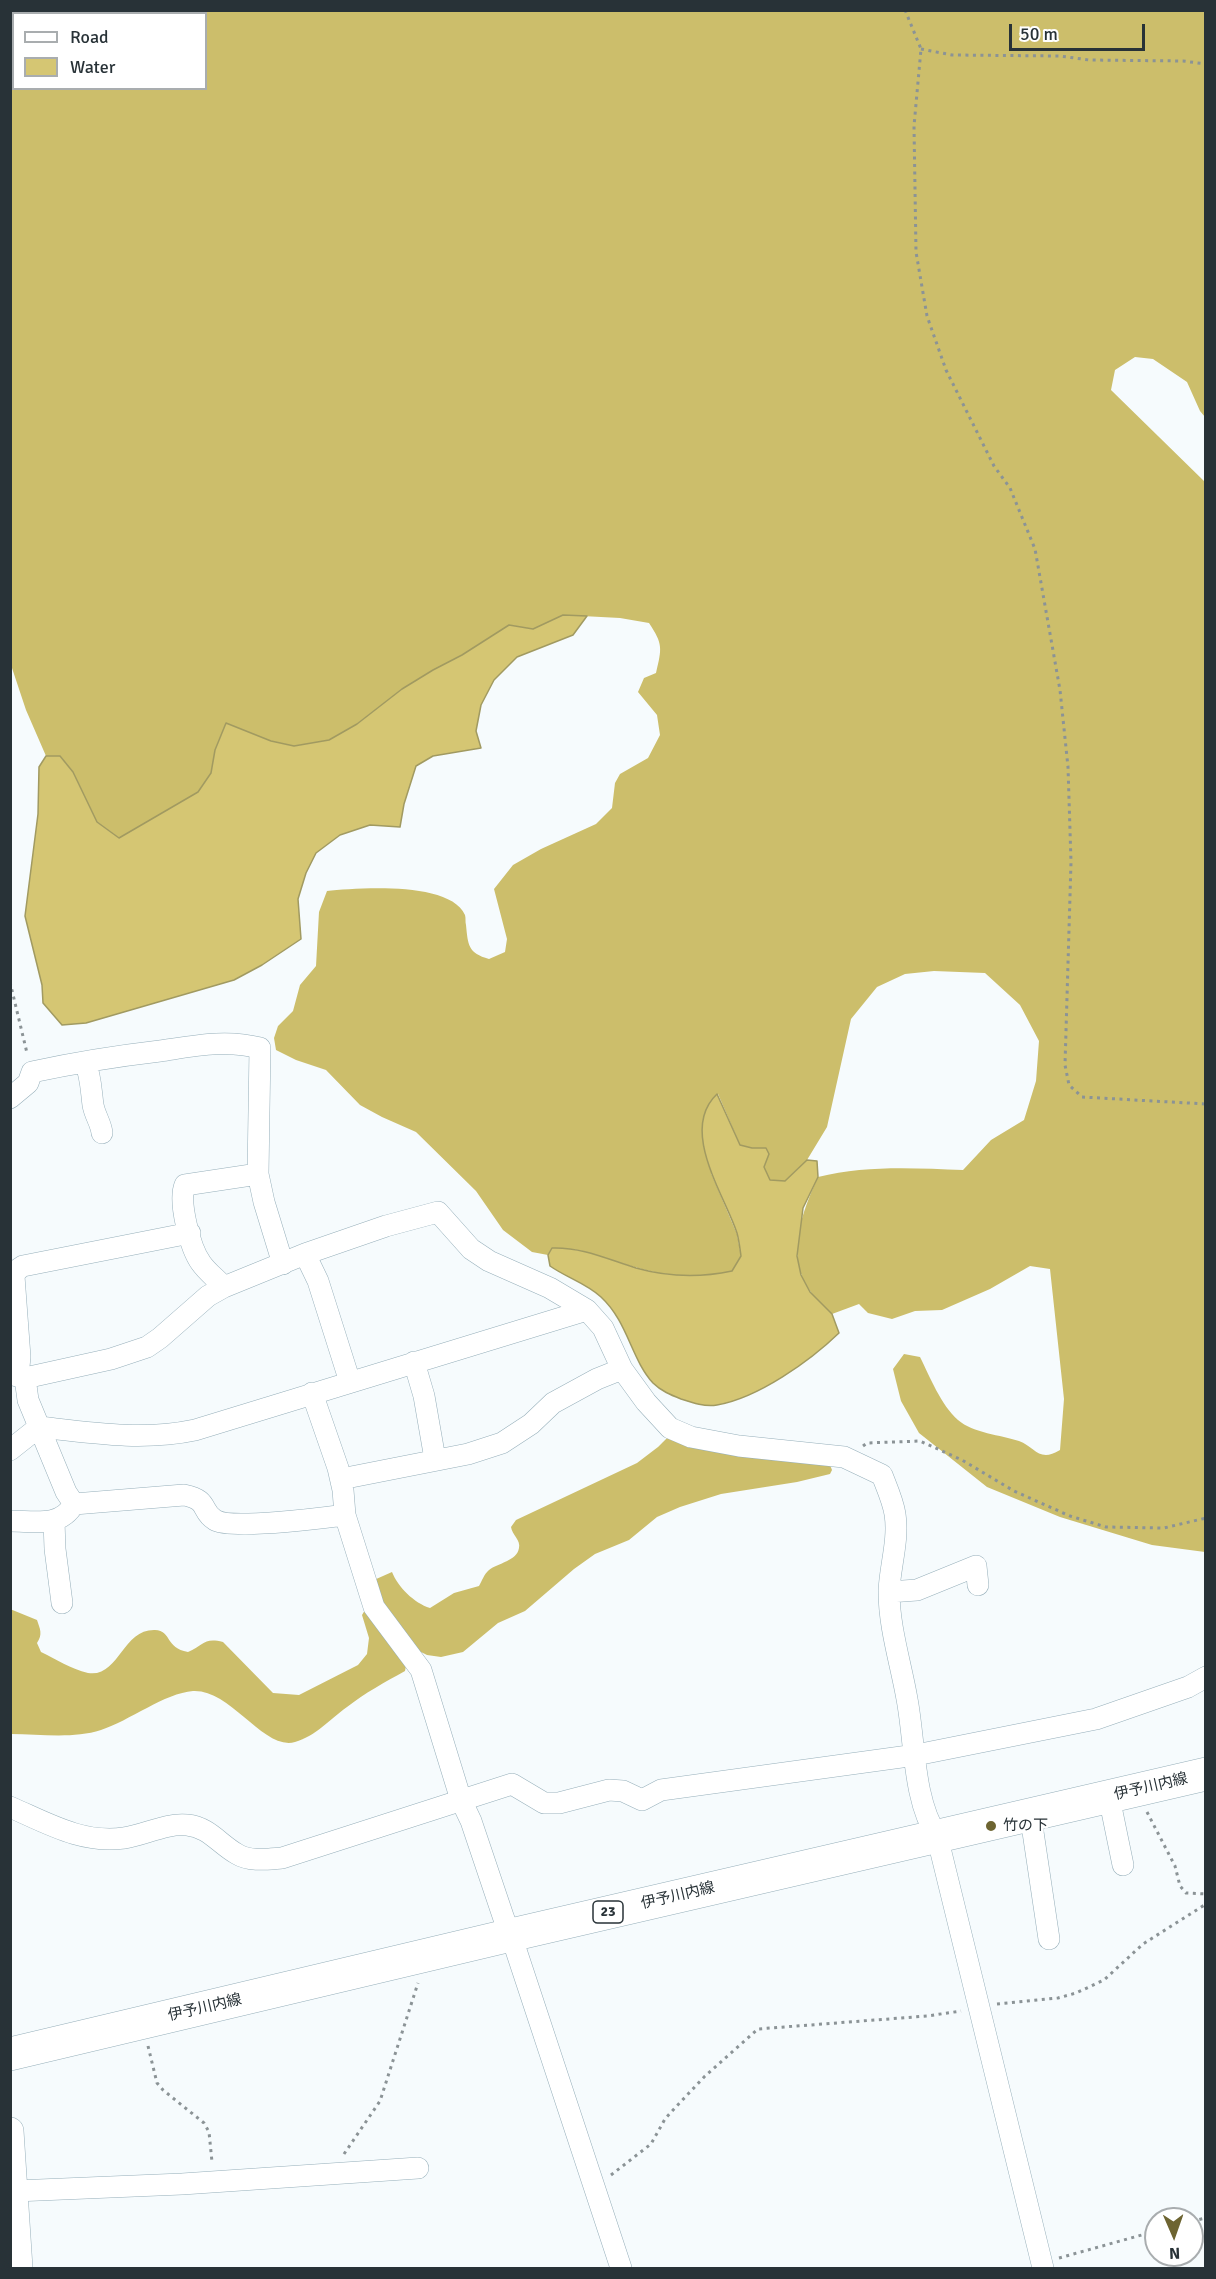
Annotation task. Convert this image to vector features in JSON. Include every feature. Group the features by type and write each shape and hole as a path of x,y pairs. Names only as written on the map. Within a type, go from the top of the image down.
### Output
{"main road":[{"name":"伊予川内線","path":"10,2054 1206,1774"}],"street":[{"path":"10,1098 28,1083 32,1072 216,1042 241,1043 260,1048 258,1174 283,1264"},
{"path":"84,1062 90,1073 93,1106 101,1123 102,1133"},
{"path":"224,1287 200,1263 184,1210 182,1192 185,1185 258,1174"},
{"path":"18,1376 111,1359 147,1347 208,1296 224,1287 305,1254 386,1226 438,1212 471,1249 489,1261 550,1287 586,1310 603,1328 622,1369 646,1402 670,1428 691,1437 739,1446 844,1457 882,1476 895,1512 896,1530 889,1592 894,1638 908,1700 922,1799 929,1823 937,1836 1043,2266"},
{"path":"74,1504 66,1492 18,1376 20,1357 14,1276 23,1266 190,1233"},
{"path":"305,1254 318,1281 350,1382"},
{"path":"10,1450 39,1427 134,1437 195,1430 586,1310"},
{"path":"414,1362 424,1396 435,1460"},
{"path":"341,1479 477,1451 502,1443 531,1424 553,1403 597,1379 622,1369"},
{"path":"312,1393 341,1479 345,1515 374,1606 421,1671 461,1800 471,1821 511,1935 621,2268"},
{"path":"74,1504 184,1495 196,1497 203,1502 214,1520 224,1523 276,1522 345,1515"},
{"path":"10,1521 54,1521 67,1515 74,1504"},
{"path":"54,1521 62,1603"},
{"path":"889,1592 918,1590 976,1566 978,1584"},
{"path":"10,1807 65,1832 86,1837 125,1838 169,1825 201,1828 238,1855 249,1859 264,1860 282,1858 512,1784 544,1803 559,1803 609,1790 623,1791 642,1800 661,1790 916,1755 1096,1719 1188,1687 1206,1677"},
{"path":"1122,1793 1123,1865"},
{"path":"1028,1815 1033,1832 1049,1939"},
{"path":"10,2131 19,2268"},
{"path":"15,2191 213,2182 418,2168"}],"path":[{"path":"904,10 921,49 914,126 916,252 927,316 946,370 994,466 1010,488 1035,549 1060,690 1068,767 1071,862 1065,1065 1068,1085 1082,1097 1206,1104"},
{"path":"921,49 952,55 1060,56 1089,60 1184,61 1206,64"},
{"path":"10,982 32,1072"},
{"path":"844,1457 867,1443 920,1441 962,1460 1024,1495 1070,1516 1106,1527 1164,1528 1206,1518"},
{"path":"1122,1793 1175,1866 1180,1886 1186,1893 1206,1894"},
{"path":"595,2190 620,2167 651,2144 665,2119 674,2109 705,2076 758,2029 927,2016 1058,1998 1076,1993 1104,1980 1143,1944 1206,1904"},
{"path":"328,2174 380,2101 420,1976 417,1957"},
{"path":"145,2022 151,2062 157,2083 204,2123 209,2132 213,2182"},
{"path":"1043,2266 1144,2236"}],"shaded area":[{"path":"10,11 1205,11 1205,417 1187,382 1153,359 1135,357 1115,370 1111,390 1205,482 1205,1552 1152,1545 1060,1517 987,1487 919,1433 901,1401 893,1369 904,1354 920,1357 946,1407 964,1424 979,1431 1019,1441 1038,1453 1047,1455 1060,1450 1064,1399 1050,1269 1030,1266 990,1289 942,1310 915,1311 892,1319 868,1313 859,1304 832,1314 812,1294 803,1277 798,1263 799,1234 806,1205 818,1177 872,1169 963,1170 991,1140 1024,1120 1036,1081 1039,1041 1020,1005 985,973 934,971 905,974 877,987 851,1019 827,1127 807,1160 784,1182 769,1180 764,1167 769,1154 740,1145 718,1094 711,1173 737,1234 741,1256 732,1271 708,1275 685,1276 662,1273 563,1248 552,1248 548,1255 532,1252 503,1230 476,1191 416,1132 360,1105 326,1070 296,1060 276,1050 274,1038 278,1026 293,1011 300,985 316,966 319,912 327,891 380,888 402,889 441,896 456,904 465,915 467,938 473,951 489,959 505,952 507,939 494,889 513,865 541,849 596,824 612,808 615,783 620,774 648,758 660,735 657,715 638,692 644,678 656,673 659,658 659,641 649,623 620,618 563,615 533,629 509,625 402,689 357,724 329,740 294,746 271,741 226,723 215,750 211,773 198,792 119,838 97,822 73,772 60,756 46,756 26,710 11,665"},
{"path":"669,1436 830,1465 832,1470 830,1474 797,1482 721,1494 657,1517 629,1540 595,1554 525,1611 498,1623 463,1652 441,1657 419,1651 382,1604 374,1580 392,1572 407,1594 430,1608 454,1593 479,1586 489,1570 511,1559 518,1552 519,1542 511,1527 516,1520 637,1463"},
{"path":"10,1609 37,1620 40,1634 37,1643 41,1652 88,1673 98,1673 107,1668 135,1637 155,1630 164,1633 176,1647 188,1652 208,1641 223,1642 273,1693 299,1695 358,1665 367,1654 369,1638 362,1615 365,1610 406,1666 405,1671 361,1697 316,1731 295,1742 283,1742 271,1738 221,1699 207,1693 193,1691 171,1697 112,1726 90,1733 11,1734"}],"water":[{"path":"563,615 587,616 573,635 517,657 494,680 481,705 476,731 481,748 433,756 416,766 404,804 400,827 370,825 340,835 316,853 306,873 298,899 301,939 262,965 234,980 86,1023 62,1025 43,1003 42,985 25,916 38,814 39,767 46,756 60,756 73,772 97,822 119,838 198,792 211,773 215,750 226,723 271,741 294,746 329,740 357,724 402,689 509,625 533,629"},
{"path":"717,1094 740,1145 766,1148 769,1154 764,1167 770,1180 785,1181 807,1160 817,1161 818,1177 803,1208 797,1256 801,1275 810,1292 832,1314 839,1333 813,1355 766,1387 733,1401 708,1405 677,1397 663,1391 653,1383 639,1363 624,1329 610,1307 589,1288 550,1266 548,1255 552,1248 574,1249 636,1268 672,1275 696,1276 732,1271 741,1256 738,1236 715,1181 703,1144 702,1125 706,1109"}],"place":[{"name":"竹の下","path":"991,1826"}]}
